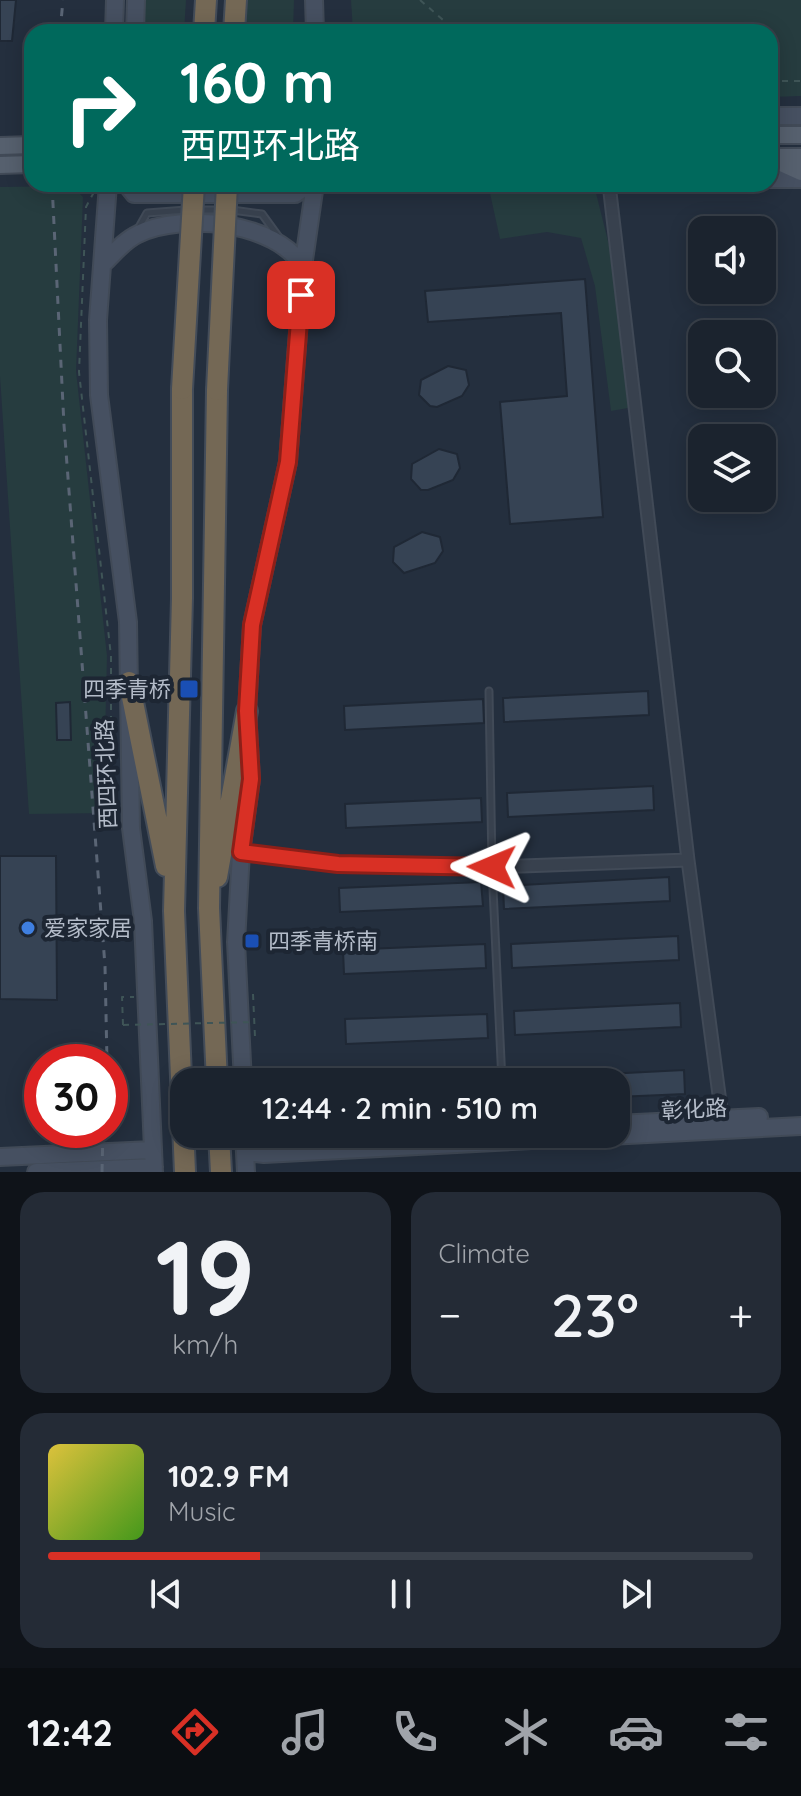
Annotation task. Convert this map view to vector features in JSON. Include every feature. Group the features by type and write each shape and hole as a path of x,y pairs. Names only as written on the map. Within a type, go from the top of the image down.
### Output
{"highway":[{"path":"204,24 206,0"},
{"path":"234,24 236,0"},
{"path":"185,1172 174,911 182,598 182,389 194,192"},
{"path":"216,1068 209,908 217,390 227,192"},
{"path":"129,682 174,911"},
{"path":"209,908 226,845 247,711"},
{"path":"220,1148 221,1172"}],"main road":[{"path":"778,135 801,135"},
{"path":"0,146 24,145"},
{"path":"778,158 801,157"},
{"path":"778,162 801,172"},
{"path":"0,165 24,164"}],"street":[{"path":"135,24 136,0"},
{"path":"313,24 314,0"},
{"path":"778,116 801,116"},
{"path":"778,182 801,179"},
{"name":"西四环北路","path":"108,192 105,262 98,320 99,395 128,622 131,828 143,921 153,1163"},
{"path":"132,192 298,192"},
{"path":"242,1068 236,942 241,852 251,779 247,711 252,625 288,462 311,192"},
{"path":"610,192 688,860 723,1124"},
{"path":"105,262 134,235 166,225 209,224 252,230 281,241 303,267"},
{"path":"241,852 338,864 492,867 688,860"},
{"name":"彰化路","path":"630,1130 801,1115"},
{"name":"彰化路","path":"630,1124 801,1126"},
{"path":"245,1148 246,1172"},
{"path":"245,1152 253,1148"},
{"name":"彰化路","path":"245,1152 264,1154 354,1148"},
{"path":"0,1157 153,1163"},
{"path":"36,1172 153,1163"}],"lane":[{"path":"489,691 492,867 501,1068"}],"path":[{"path":"420,0 448,24"},
{"path":"778,81 801,81"},
{"path":"94,192 86,207 79,372 111,656 111,802 131,828"},
{"path":"122,997 123,1025 255,1022 255,994"}],"green space":[{"path":"144,0 186,0 184,24 144,24"},
{"path":"247,0 294,0 293,24 246,24"},
{"path":"351,0 801,0 801,96 778,97 778,24 352,24"},
{"path":"0,187 24,187 24,192 78,192 83,197 76,371 107,656 105,739 109,813 29,814 0,376"},
{"path":"490,192 596,192 614,265 628,408 611,411 595,286 581,238 547,232 500,239"}],"building":[{"path":"0,0 16,0 12,41 0,41"},
{"path":"585,279 603,517 510,524 500,402 567,396 561,313 428,322 425,291"},
{"path":"448,366 466,370 469,385 462,396 437,407 430,406 419,395 421,380"},
{"path":"439,449 457,454 460,468 453,480 421,490 411,479 412,464"},
{"path":"422,532 440,537 443,551 435,563 404,573 393,562 394,547"},
{"path":"648,691 649,715 504,722 503,698"},
{"path":"483,699 484,723 345,730 344,706"},
{"name":"四季青桥","path":"70,702 71,740 57,740 56,703"},
{"path":"653,786 654,810 508,817 507,793"},
{"path":"481,798 482,822 346,828 345,804"},
{"name":"爱家家居","path":"0,856 56,856 57,1000 0,999"},
{"path":"669,877 670,901 504,909 503,886"},
{"path":"481,882 483,906 340,912 339,888"},
{"path":"678,936 679,960 512,968 511,944"},
{"path":"485,944 486,968 344,974 343,950"},
{"path":"680,1003 681,1027 515,1035 514,1011"},
{"path":"487,1014 488,1038 346,1044 345,1019"},
{"path":"684,1070 685,1094 630,1096 630,1073"}],"railway":[{"path":"61,24 63,0"},
{"path":"52,192 64,425 105,966 107,1044"},
{"path":"102,1172 103,1148"}],"place":[{"name":"四季青桥","path":"189,689"},
{"name":"爱家家居","path":"28,928"},
{"name":"四季青桥南","path":"252,941"}],"route":[{"path":"301,295 288,462 252,625 247,711 251,779 241,852 338,864 492,867"}]}
